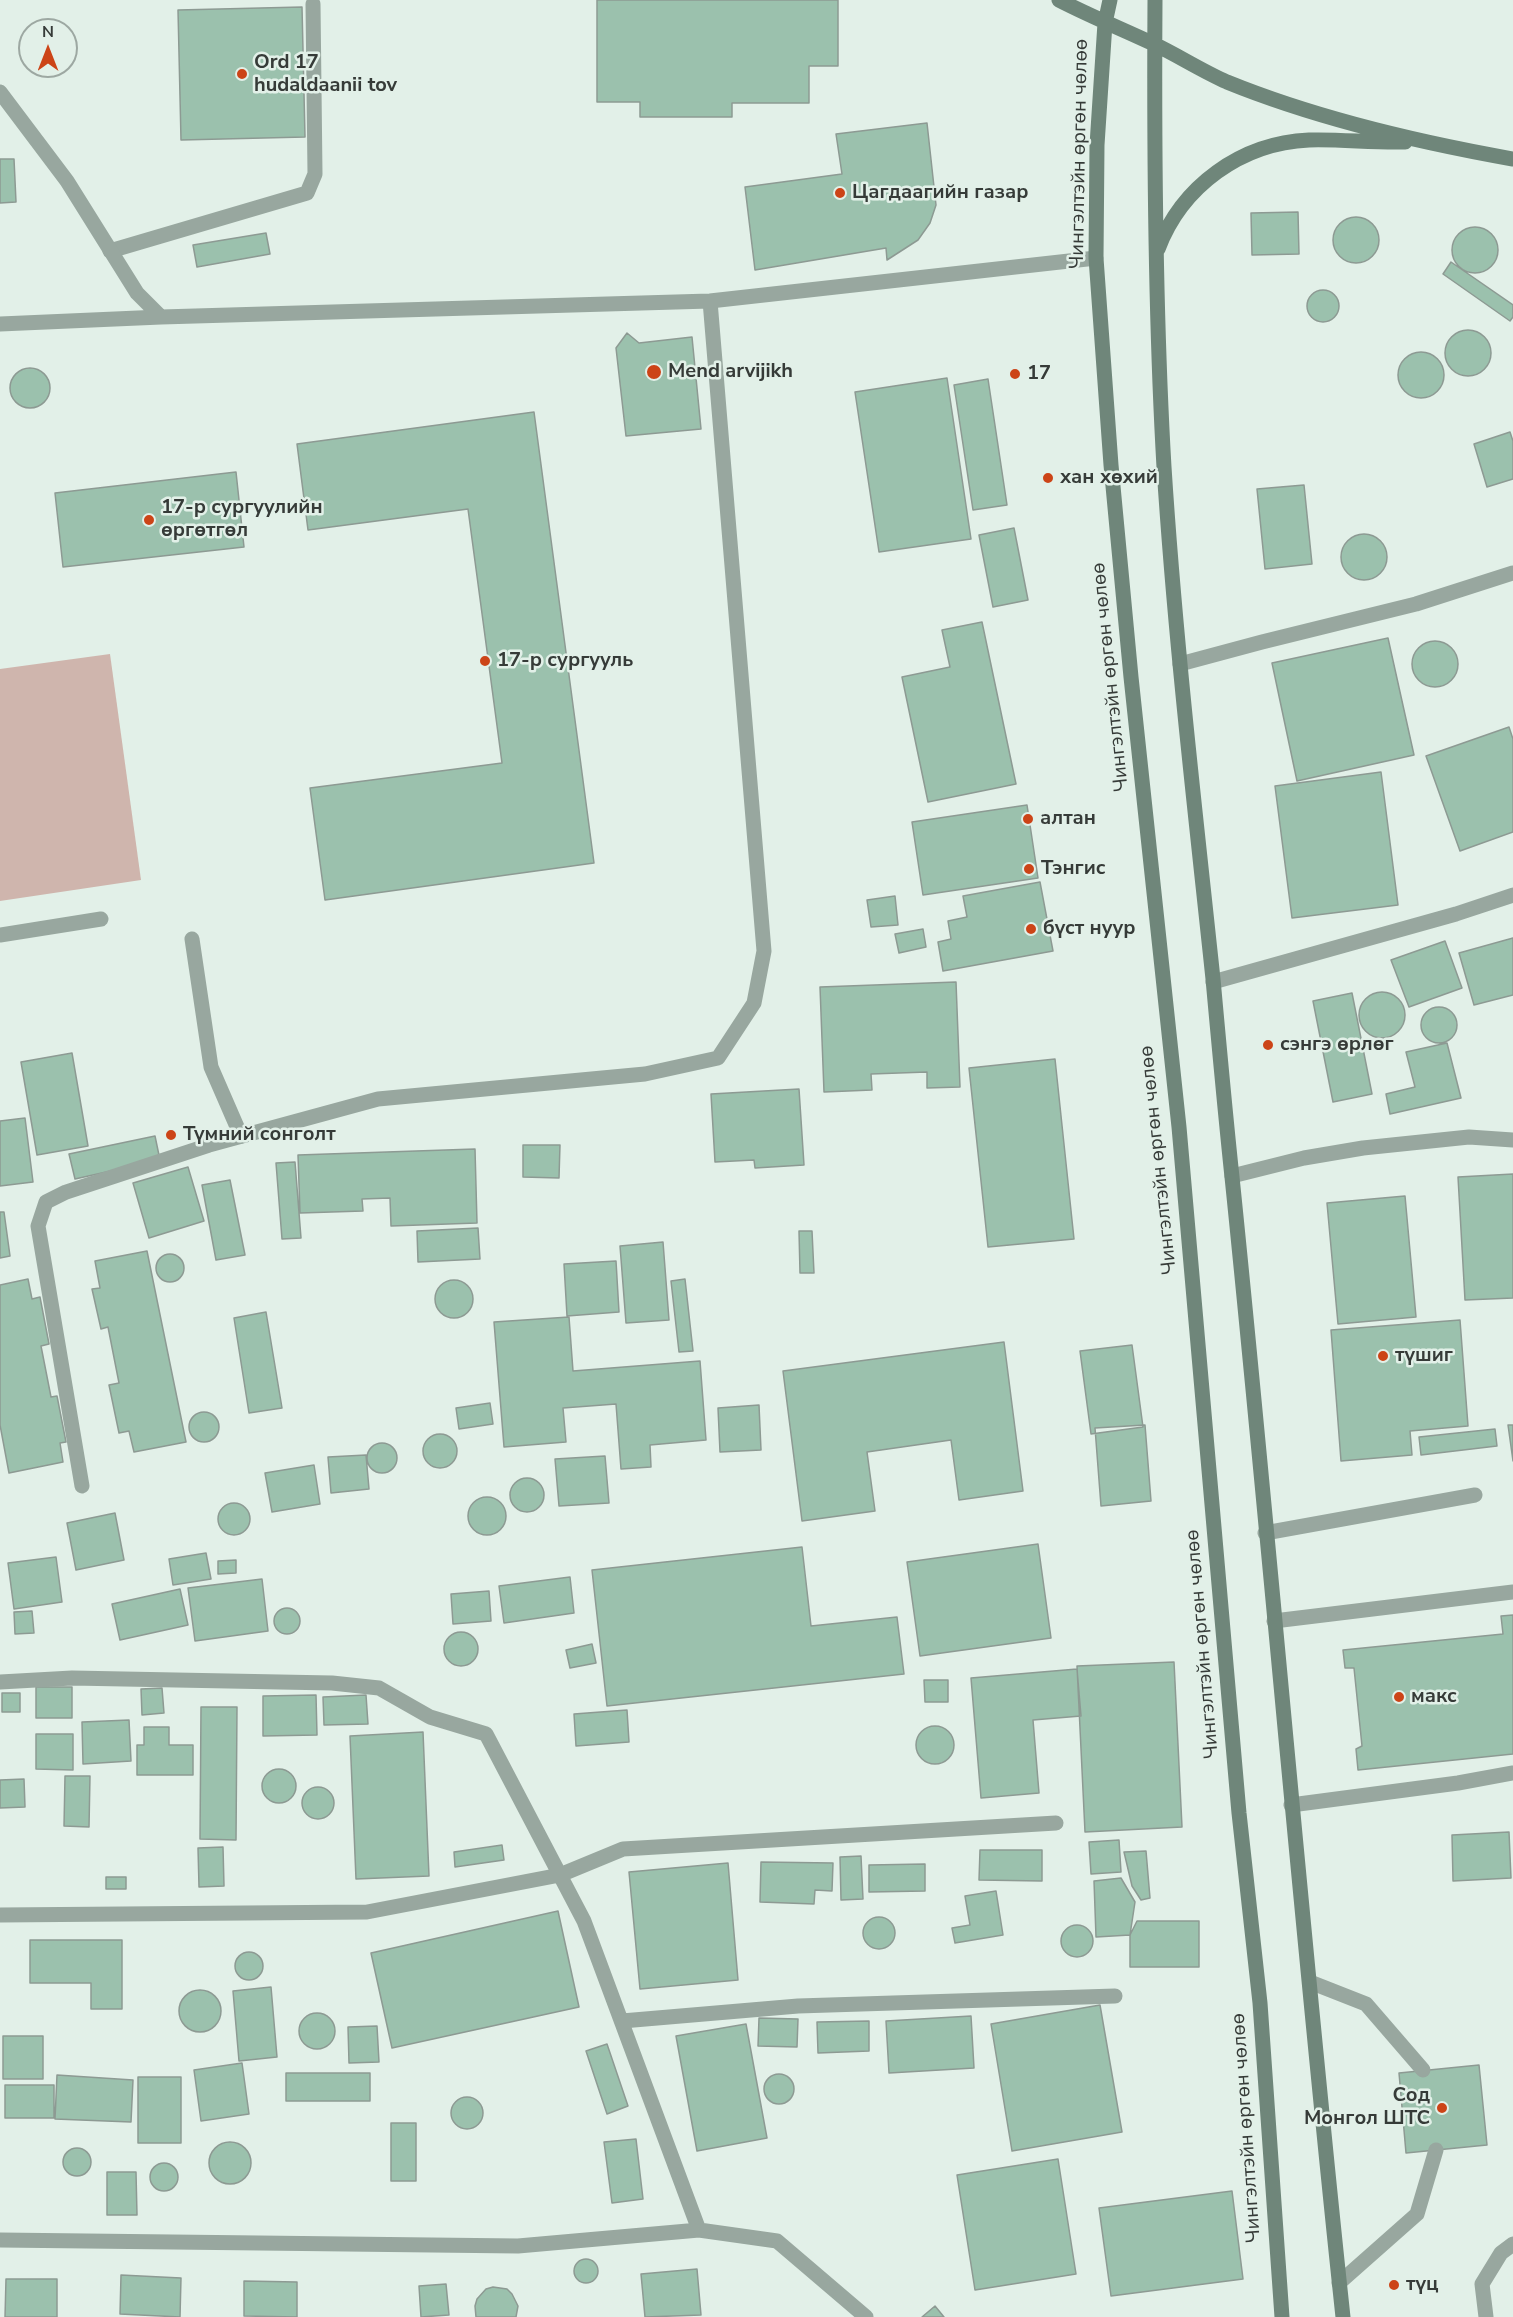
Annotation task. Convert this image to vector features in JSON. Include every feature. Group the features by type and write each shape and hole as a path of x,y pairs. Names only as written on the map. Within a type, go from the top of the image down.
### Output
{"main road":[{"path":"1059,0 1155,44 1226,81 1255,92 1366,127 1513,159"},
{"name":"Чингэлтэйн өргөн чөлөө","path":"1110,0 1105,23 1097,145 1096,258 1111,465 1179,1127 1239,1813 1260,2003 1282,2317"},
{"path":"1155,0 1153,164 1156,255 1164,466 1180,664 1343,2317"},
{"path":"1156,255 1174,214 1198,187 1230,162 1260,149 1282,143 1309,140 1432,142"}],"street":[{"path":"110,251 307,193 315,174 313,4"},
{"path":"0,92 67,181 137,293 161,317"},
{"path":"0,324 710,301 1096,258"},
{"path":"82,1486 38,1226 46,1202 66,1192 241,1136 378,1099 645,1074 718,1058 754,1003 764,951 710,301"},
{"path":"1180,664 1416,604 1513,573"},
{"path":"1213,982 1456,914 1513,895"},
{"path":"0,935 101,919"},
{"path":"192,939 211,1067 241,1136"},
{"path":"1232,1176 1304,1158 1363,1148 1469,1137 1513,1140"},
{"path":"1265,1533 1475,1495"},
{"path":"1274,1622 1513,1592"},
{"path":"0,1682 84,1678 332,1683 379,1688 430,1717 486,1734 584,1921 699,2230"},
{"path":"1291,1805 1458,1783 1513,1773"},
{"path":"0,1915 367,1912 560,1875 623,1849 1056,1822"},
{"path":"1310,1982 1366,2004 1423,2070"},
{"path":"622,2021 798,2006 1115,1996"},
{"path":"1339,2283 1417,2214 1436,2150"},
{"path":"0,2240 518,2246 699,2230 777,2241 866,2317"},
{"path":"1486,2317 1482,2284 1501,2253 1513,2244"}],"shaded area":[{"path":"110,654 141,880 0,901 0,669"}],"building":[{"path":"597,0 838,0 838,66 809,66 809,103 732,103 732,117 640,117 640,102 597,102"},
{"name":"Ord 17 hudaldaanii tov","path":"302,7 305,137 181,140 178,10"},
{"name":"Цагдаагийн газар","path":"927,123 936,205 930,223 918,240 887,260 886,248 755,270 745,187 842,174 836,134"},
{"path":"0,159 14,159 16,202 0,203"},
{"path":"1298,212 1299,254 1252,255 1251,213"},
{"path":"1356,217 1372,224 1379,240 1372,256 1356,263 1340,256 1333,240 1340,224"},
{"path":"1475,227 1491,234 1498,250 1491,266 1475,273 1459,266 1452,250 1459,234"},
{"path":"266,233 270,254 197,267 193,245"},
{"path":"1451,262 1513,305 1513,317 1510,321 1443,274"},
{"path":"1323,290 1335,294 1339,306 1335,318 1323,322 1311,318 1307,306 1311,294"},
{"path":"1468,330 1484,337 1491,353 1484,369 1468,376 1452,369 1445,353 1452,337"},
{"path":"627,333 639,343 692,337 701,429 626,436 616,348"},
{"path":"1421,352 1437,359 1444,375 1437,391 1421,398 1405,391 1398,375 1405,359"},
{"path":"30,368 38,369 44,374 49,380 49,396 44,402 38,407 30,408 22,407 16,402 11,396 10,388 11,380 16,374 22,369"},
{"path":"947,378 971,539 879,552 855,392"},
{"path":"988,379 1007,505 973,510 954,385"},
{"path":"534,412 594,863 325,900 310,788 502,763 468,509 308,530 297,444"},
{"path":"1510,432 1513,441 1513,479 1487,487 1474,444"},
{"name":"17-р сургуулийн өргөтгөл","path":"236,472 244,547 63,567 55,493"},
{"path":"1304,485 1312,564 1265,569 1257,489"},
{"path":"1014,528 1028,600 993,607 979,535"},
{"path":"1364,534 1380,541 1387,557 1380,573 1364,580 1348,573 1341,557 1348,541"},
{"path":"982,622 1016,784 928,802 902,677 950,667 942,630"},
{"path":"1388,638 1414,755 1297,781 1272,663"},
{"path":"1435,641 1451,648 1458,664 1451,680 1435,687 1419,680 1412,664 1419,648"},
{"path":"1509,727 1513,739 1513,832 1460,851 1426,756"},
{"path":"1381,772 1398,905 1292,918 1275,786"},
{"path":"1027,805 1038,878 923,895 912,822"},
{"path":"1040,882 1053,951 943,971 938,942 951,939 948,921 967,917 963,896"},
{"path":"895,896 898,925 871,927 867,900"},
{"path":"923,929 926,947 899,953 895,934"},
{"path":"1513,938 1513,995 1474,1005 1459,953"},
{"path":"1445,941 1462,988 1409,1007 1391,960"},
{"path":"956,982 960,1087 927,1088 927,1072 871,1074 872,1090 824,1092 820,987"},
{"path":"1382,992 1398,999 1405,1015 1398,1031 1382,1038 1366,1031 1359,1015 1366,999"},
{"path":"1352,993 1372,1094 1333,1102 1313,1001"},
{"path":"1439,1007 1452,1012 1457,1025 1452,1038 1439,1043 1426,1038 1421,1025 1426,1012"},
{"path":"1447,1043 1461,1098 1390,1114 1386,1094 1415,1087 1406,1052"},
{"path":"72,1053 88,1146 37,1155 21,1062"},
{"path":"1055,1059 1074,1239 988,1247 969,1068"},
{"path":"799,1089 804,1165 755,1168 754,1160 715,1162 711,1094"},
{"path":"25,1118 33,1182 0,1186 0,1121"},
{"path":"155,1136 160,1160 75,1179 69,1154"},
{"path":"523,1145 560,1145 559,1178 523,1177"},
{"path":"475,1149 477,1223 391,1226 390,1198 362,1199 363,1211 300,1213 298,1155"},
{"path":"295,1162 301,1238 282,1239 276,1163"},
{"path":"188,1167 204,1221 149,1238 133,1183"},
{"path":"1513,1174 1513,1298 1465,1300 1458,1177"},
{"path":"230,1180 245,1255 216,1260 202,1185"},
{"path":"1405,1196 1416,1317 1338,1324 1327,1203"},
{"path":"0,1212 4,1212 10,1256 0,1258"},
{"path":"478,1228 480,1259 418,1262 417,1231"},
{"path":"799,1231 812,1231 814,1273 800,1273"},
{"path":"663,1242 669,1320 626,1323 620,1246"},
{"path":"147,1251 186,1442 134,1452 129,1431 119,1433 109,1385 119,1383 108,1327 101,1329 92,1289 100,1288 95,1261"},
{"path":"170,1254 180,1258 184,1268 180,1278 170,1282 160,1278 156,1268 160,1258"},
{"path":"616,1261 619,1312 567,1316 564,1264"},
{"path":"28,1279 32,1299 40,1297 49,1344 41,1346 51,1397 57,1396 66,1442 60,1443 63,1462 9,1473 0,1425 0,1285"},
{"path":"685,1279 693,1351 679,1352 671,1281"},
{"path":"454,1280 468,1285 473,1299 468,1313 454,1318 440,1313 435,1299 440,1285"},
{"path":"266,1312 282,1408 249,1413 234,1318"},
{"path":"569,1317 573,1371 700,1361 706,1440 650,1445 651,1467 621,1469 616,1404 563,1408 566,1442 504,1447 494,1322"},
{"path":"1460,1320 1468,1426 1410,1431 1412,1455 1341,1461 1331,1330"},
{"path":"1004,1342 1023,1491 959,1500 951,1440 867,1452 875,1511 802,1521 783,1371"},
{"path":"1132,1345 1143,1427 1091,1434 1080,1351"},
{"path":"490,1403 493,1424 459,1429 456,1408"},
{"path":"759,1405 761,1450 720,1452 718,1408"},
{"path":"204,1412 210,1413 218,1421 218,1433 210,1441 204,1442 198,1441 190,1433 189,1427 190,1421 198,1413"},
{"path":"1145,1425 1151,1501 1101,1506 1095,1428"},
{"path":"1508,1425 1513,1425 1513,1461"},
{"path":"1495,1429 1497,1446 1421,1455 1419,1437"},
{"path":"440,1434 452,1439 457,1451 452,1463 440,1468 428,1463 423,1451 428,1439"},
{"path":"382,1443 393,1447 397,1458 393,1469 382,1473 371,1469 367,1458 371,1447"},
{"path":"366,1455 369,1489 331,1493 328,1457"},
{"path":"605,1456 609,1503 559,1506 555,1459"},
{"path":"314,1465 320,1504 272,1512 265,1473"},
{"path":"527,1478 539,1483 544,1495 539,1507 527,1512 515,1507 510,1495 515,1483"},
{"path":"487,1497 501,1502 506,1516 501,1530 487,1535 473,1530 468,1516 473,1502"},
{"path":"234,1503 245,1508 250,1519 245,1530 234,1535 223,1530 218,1519 223,1508"},
{"path":"115,1513 124,1560 76,1570 67,1523"},
{"path":"1038,1544 1051,1638 920,1656 907,1562"},
{"path":"802,1547 811,1626 897,1617 904,1674 607,1706 592,1570"},
{"path":"206,1553 211,1579 173,1585 169,1559"},
{"path":"56,1557 62,1602 14,1609 8,1563"},
{"path":"236,1560 236,1573 218,1574 218,1561"},
{"path":"570,1577 574,1613 504,1623 499,1586"},
{"path":"262,1579 268,1631 195,1641 188,1588"},
{"path":"180,1589 188,1625 120,1640 112,1604"},
{"path":"489,1591 491,1621 453,1624 451,1594"},
{"path":"287,1608 297,1611 300,1621 297,1631 287,1634 277,1631 274,1621 277,1611"},
{"path":"32,1611 34,1633 15,1634 14,1612"},
{"path":"1513,1615 1513,1754 1358,1770 1356,1749 1362,1746 1354,1668 1345,1668 1343,1650 1503,1634 1501,1616"},
{"path":"461,1632 473,1637 478,1649 473,1661 461,1666 449,1661 444,1649 449,1637"},
{"path":"592,1644 596,1663 570,1668 566,1650"},
{"path":"1174,1662 1182,1827 1085,1832 1077,1666"},
{"path":"1077,1669 1081,1716 1033,1720 1039,1793 981,1798 971,1678"},
{"path":"924,1680 948,1680 948,1702 925,1702"},
{"path":"36,1687 72,1687 72,1718 36,1718"},
{"path":"162,1688 164,1713 142,1715 141,1689"},
{"path":"2,1693 20,1693 20,1712 2,1712"},
{"path":"316,1695 317,1735 263,1736 263,1696"},
{"path":"366,1695 368,1724 324,1725 323,1697"},
{"path":"201,1707 237,1707 236,1840 200,1839"},
{"path":"627,1710 629,1742 576,1746 574,1714"},
{"path":"129,1720 131,1761 83,1764 82,1722"},
{"path":"935,1726 948,1732 954,1745 948,1758 935,1764 922,1758 916,1745 922,1732"},
{"path":"144,1727 169,1727 169,1745 193,1745 193,1775 137,1775 137,1745 144,1745"},
{"path":"423,1732 429,1876 356,1879 350,1736"},
{"path":"36,1734 73,1734 73,1770 36,1769"},
{"path":"279,1769 291,1774 296,1786 291,1798 279,1803 267,1798 262,1786 267,1774"},
{"path":"65,1776 90,1776 89,1827 64,1826"},
{"path":"24,1779 25,1807 0,1808 0,1780"},
{"path":"318,1787 329,1792 334,1803 329,1814 318,1819 307,1814 302,1803 307,1792"},
{"path":"1509,1832 1511,1878 1453,1881 1452,1835"},
{"path":"1119,1840 1121,1872 1091,1874 1089,1842"},
{"path":"502,1845 504,1860 455,1867 454,1852"},
{"path":"223,1847 224,1886 199,1887 198,1848"},
{"path":"980,1850 1042,1850 1042,1881 979,1880"},
{"path":"1146,1851 1150,1898 1141,1900 1132,1886 1124,1852"},
{"path":"861,1856 863,1899 841,1900 840,1857"},
{"path":"761,1862 833,1863 832,1891 815,1890 814,1904 760,1902"},
{"path":"728,1863 738,1980 640,1989 629,1872"},
{"path":"925,1864 925,1891 869,1892 869,1865"},
{"path":"106,1877 126,1877 126,1889 106,1889"},
{"path":"1121,1878 1135,1902 1130,1935 1096,1937 1094,1881"},
{"path":"996,1891 1003,1935 955,1943 952,1928 970,1925 965,1896"},
{"path":"558,1911 579,2007 392,2048 371,1953"},
{"path":"879,1917 891,1921 895,1933 891,1945 879,1949 867,1945 863,1933 867,1921"},
{"path":"1137,1921 1199,1921 1199,1967 1130,1967 1130,1935"},
{"path":"1077,1925 1088,1930 1093,1941 1088,1952 1077,1957 1066,1952 1061,1941 1066,1930"},
{"path":"30,1940 122,1940 122,2009 91,2009 91,1983 30,1983"},
{"path":"249,1952 259,1956 263,1966 259,1976 249,1980 239,1976 235,1966 239,1956"},
{"path":"271,1987 277,2057 239,2061 233,1991"},
{"path":"200,1990 208,1991 215,1996 220,2003 220,2019 215,2026 208,2031 200,2032 192,2031 185,2026 180,2019 179,2011 180,2003 185,1996 192,1991"},
{"path":"1100,2005 1122,2132 1012,2151 991,2024"},
{"path":"317,2013 330,2018 335,2031 330,2044 317,2049 304,2044 299,2031 304,2018"},
{"path":"971,2016 974,2068 889,2073 886,2021"},
{"path":"759,2018 798,2019 797,2047 758,2046"},
{"path":"869,2021 869,2051 818,2053 817,2022"},
{"path":"746,2024 767,2138 697,2151 676,2036"},
{"path":"377,2026 379,2062 349,2063 348,2027"},
{"path":"3,2036 43,2036 43,2079 3,2079"},
{"path":"607,2044 628,2106 607,2114 586,2051"},
{"path":"242,2063 249,2114 201,2121 194,2070"},
{"path":"1479,2065 1487,2145 1406,2153 1399,2073"},
{"path":"286,2073 370,2073 370,2101 286,2101"},
{"path":"779,2074 790,2078 794,2089 790,2100 779,2104 768,2100 764,2089 768,2078"},
{"path":"57,2075 133,2080 131,2122 55,2119"},
{"path":"138,2077 181,2077 181,2143 138,2143"},
{"path":"5,2085 54,2085 54,2118 5,2118"},
{"path":"467,2097 478,2102 483,2113 478,2124 467,2129 456,2124 451,2113 456,2102"},
{"path":"391,2123 416,2123 416,2181 391,2181"},
{"path":"636,2139 643,2199 612,2203 604,2142"},
{"path":"230,2142 245,2148 251,2163 245,2178 230,2184 215,2178 209,2163 215,2148"},
{"path":"77,2148 87,2152 91,2162 87,2172 77,2176 67,2172 63,2162 67,2152"},
{"path":"1058,2159 1076,2274 975,2290 957,2175"},
{"path":"164,2163 174,2167 178,2177 174,2187 164,2191 154,2187 150,2177 154,2167"},
{"path":"107,2172 136,2172 137,2215 107,2215"},
{"path":"1232,2191 1243,2279 1111,2296 1099,2208"},
{"path":"586,2259 594,2263 598,2271 594,2279 586,2283 578,2279 574,2271 578,2263"},
{"path":"697,2269 701,2315 645,2317 641,2274"},
{"path":"121,2275 181,2278 180,2317 120,2314"},
{"path":"6,2279 57,2279 57,2317 5,2317"},
{"path":"244,2281 297,2282 297,2317 244,2316"},
{"path":"446,2284 449,2315 421,2317 419,2286"},
{"path":"493,2287 507,2289 512,2294 518,2306 516,2317 476,2317 477,2299 486,2289"},
{"path":"935,2306 944,2317 922,2317"}],"place":[{"name":"Ord 17 hudaldaanii tov","path":"242,74"},
{"name":"Цагдаагийн газар","path":"840,193"},
{"name":"Mend arvijikh","path":"654,372"},
{"name":"17","path":"1015,374"},
{"name":"хан хөхий","path":"1048,478"},
{"name":"17-р сургуулийн өргөтгөл","path":"149,520"},
{"name":"17-р сургууль","path":"485,661"},
{"name":"алтан","path":"1028,819"},
{"name":"Тэнгис","path":"1029,869"},
{"name":"бүст нуур","path":"1031,929"},
{"name":"сэнгэ өрлөг","path":"1268,1045"},
{"name":"Түмний сонголт","path":"171,1135"},
{"name":"түшиг","path":"1383,1356"},
{"name":"макс","path":"1399,1697"},
{"name":"Сод Монгол ШТС","path":"1442,2108"},
{"name":"түц","path":"1394,2285"}]}
